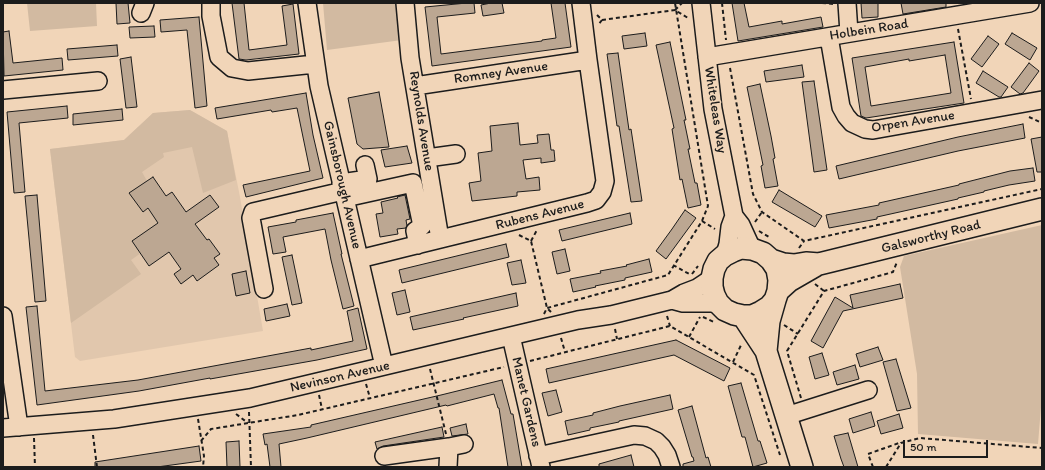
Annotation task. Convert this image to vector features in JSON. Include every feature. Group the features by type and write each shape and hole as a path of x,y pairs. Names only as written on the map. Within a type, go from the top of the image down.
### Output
{"main road":[{"name":"Galsworthy Road","path":"771,260 788,264 819,264 1042,209"},
{"path":"766,351 769,321 776,296 779,280 777,269 771,260 763,253 752,249 741,248 733,250 725,255 716,265 701,276 712,287 718,303 725,310 734,314 752,316 769,307 776,296"},
{"name":"Galsworthy Road","path":"776,296 795,276 804,273 819,264"},
{"path":"743,316 766,351 795,413 802,467"}],"street":[{"path":"210,3 219,57 232,68 248,71 315,64"},
{"name":"Gainsborough Avenue","path":"307,3 318,86 384,366"},
{"name":"Reynolds Avenue","path":"405,3 410,58 440,239"},
{"name":"Rubens Avenue","path":"359,259 587,204 596,200 602,192 605,181 603,158 588,60 582,3"},
{"name":"Whiteleas Way","path":"701,3 713,109 734,216 741,225 752,249"},
{"path":"847,3 849,33"},
{"name":"Holbein Road","path":"707,57 1030,3"},
{"name":"Orpen Avenue","path":"829,36 841,108 846,116 858,127 873,130 1042,100"},
{"name":"Romney Avenue","path":"415,86 588,60"},
{"path":"3,90 98,81"},
{"path":"427,158 456,154"},
{"path":"343,191 368,179 365,165"},
{"path":"268,279 251,218 253,212 343,191 413,183 422,226 415,231 418,245"},
{"name":"Whiteleas Way","path":"725,255 730,227 734,216"},
{"name":"Nevinson Avenue","path":"18,427 114,419 250,398 566,323 611,315 672,300 697,288 701,276"},
{"name":"Nevinson Avenue","path":"672,300 683,303 718,303"},
{"path":"3,316 18,427"},
{"name":"Manet Gardens","path":"511,336 540,462"},
{"path":"795,413 873,390"},
{"path":"540,462 634,435 645,436 656,440 667,455 671,467"},
{"path":"384,456 457,446"},
{"path":"448,467 457,446"}],"path":[{"path":"547,308 668,275 702,221 708,206 675,3"},
{"path":"676,10 682,3"},
{"path":"722,3 728,53 753,194 762,212 804,240 1042,189"},
{"path":"602,20 676,10 704,28"},
{"path":"956,15 973,112"},
{"path":"753,226 762,212"},
{"path":"702,221 715,229"},
{"path":"501,224 531,241 547,308 566,323"},
{"path":"795,413 787,351 824,291 893,272 903,244"},
{"path":"673,265 701,276"},
{"path":"689,337 700,316"},
{"path":"781,323 798,334"},
{"path":"202,441 210,429 298,414 434,384 670,326 754,375 782,460"},
{"path":"733,362 745,337"},
{"path":"434,384 457,446"},
{"path":"250,398 248,423 251,467"},
{"path":"196,406 204,456 203,467"},
{"path":"91,421 97,467"},
{"path":"18,427 35,467"},
{"path":"873,467 868,454 920,438 1042,448"},
{"path":"886,467 900,443"}],"shaded area":[{"path":"27,3 96,3 97,26 30,31"},
{"path":"323,3 399,3 402,40 327,50"},
{"path":"190,110 227,131 263,331 80,361 75,357 50,149 124,140 153,113"},
{"path":"190,110 227,131 236,180 203,193 192,147 163,153 164,157 142,172 147,181 130,193 143,212 148,208 158,223 141,253 131,260 141,274 71,323 50,149 124,140 153,113"},
{"path":"1042,225 1042,395 1038,444 918,434 917,374 900,267 904,256"}],"building":[{"path":"116,3 128,3 130,23 117,24"},
{"path":"232,3 244,3 249,50 287,45 282,6 293,4 299,54 246,60 239,59"},
{"path":"474,3 475,13 437,17 441,54 556,38 551,3 565,3 571,47 432,66 425,7"},
{"path":"502,3 504,13 483,16 481,5"},
{"path":"732,3 744,3 749,27 782,21 782,24 821,17 823,27 738,41"},
{"path":"861,3 878,3 878,17 862,18"},
{"path":"901,3 946,3 946,7 903,14"},
{"path":"199,17 207,106 195,108 187,30 161,32 160,20"},
{"path":"154,26 155,37 130,38 129,27"},
{"path":"9,31 13,63 62,58 63,70 4,76 3,32"},
{"path":"645,33 647,46 624,49 622,36"},
{"path":"1012,33 1037,48 1030,60 1005,44"},
{"path":"988,36 999,44 982,67 971,59"},
{"path":"670,42 686,120 684,120 690,149 688,149 701,205 688,208 682,179 680,180 672,129 674,128 656,45"},
{"path":"954,42 964,103 866,118 861,116 852,58","holes":["945,55 951,93 871,106 865,67 909,59 909,61"]},
{"path":"117,45 118,56 68,60 67,49"},
{"path":"618,53 629,130 631,129 642,201 631,202 619,126 617,126 607,54"},
{"path":"131,57 137,107 126,108 120,59"},
{"path":"1029,63 1039,71 1023,93 1020,94 1011,87"},
{"path":"802,65 804,77 766,82 764,71"},
{"path":"983,71 1008,87 1001,97 976,83"},
{"path":"814,81 827,170 814,172 802,82"},
{"path":"760,84 775,158 773,159 778,186 765,188 761,166 763,165 747,87"},
{"path":"379,92 389,147 363,149 357,144 348,98"},
{"path":"306,93 313,135 323,178 246,197 243,185 310,171 297,108 272,112 271,110 217,119 215,108"},
{"path":"67,106 68,118 19,123 25,192 14,193 7,112"},
{"path":"122,109 123,120 73,125 73,114"},
{"path":"518,123 520,145 538,143 537,135 549,134 551,150 554,150 555,161 541,163 541,158 523,160 526,179 539,177 540,190 517,192 517,196 472,201 469,183 481,181 478,153 492,151 490,126"},
{"path":"1023,124 1025,138 958,151 839,179 836,166 958,137"},
{"path":"1042,137 1042,172 1037,172 1031,139"},
{"path":"407,146 412,163 385,167 381,150"},
{"path":"1033,168 1035,181 984,191 958,199 877,217 877,219 829,228 826,215 879,205 879,203 959,185 1010,171"},
{"path":"153,177 166,196 172,192 186,212 210,195 219,207 195,224 220,254 214,258 219,265 197,281 193,275 181,284 174,274 181,269 169,252 149,266 132,241 158,223 148,208 143,212 129,193"},
{"path":"779,190 822,216 815,227 772,202"},
{"path":"37,195 46,301 35,302 25,196"},
{"path":"405,195 410,219 406,220 406,228 397,229 398,234 380,237 376,214 383,213 381,202"},
{"path":"685,210 696,218 666,259 656,251"},
{"path":"333,213 341,254 354,306 343,309 325,229 283,237 286,252 273,254 268,227"},
{"path":"630,213 632,224 562,241 559,230"},
{"path":"506,244 509,257 402,283 399,270"},
{"path":"565,249 570,271 557,274 552,252"},
{"path":"292,255 302,303 292,305 282,257"},
{"path":"649,259 652,272 573,292 570,279 601,273 600,271 627,266 626,265"},
{"path":"521,260 526,283 512,285 507,263"},
{"path":"246,271 250,293 236,296 232,274"},
{"path":"900,284 903,298 843,311 823,348 811,341 835,297 853,308 850,295"},
{"path":"405,290 410,312 397,315 392,293"},
{"path":"516,293 518,306 413,330 410,317"},
{"path":"287,304 290,316 266,321 264,309"},
{"path":"37,306 45,391 138,380 311,348 311,350 353,341 347,311 358,308 367,349 317,360 210,379 139,391 37,405 26,307"},
{"path":"676,340 730,368 724,381 674,355 549,383 546,369"},
{"path":"878,347 883,360 860,367 856,354"},
{"path":"822,353 829,375 815,379 809,357"},
{"path":"896,359 911,408 897,411 883,362"},
{"path":"855,365 859,379 837,385 833,372"},
{"path":"502,380 511,414 513,414 522,467 508,467 499,408 494,394 279,444 281,467 270,467 267,444 265,445 263,434 311,427 311,425"},
{"path":"741,383 758,441 760,441 767,463 753,467 745,437 742,437 728,386"},
{"path":"556,390 562,412 548,416 542,393"},
{"path":"670,395 673,409 590,428 590,430 568,435 565,421 593,415 593,413 620,406"},
{"path":"692,406 706,458 708,457 711,467 683,467 683,464 694,461 678,410"},
{"path":"871,412 875,426 853,433 849,419"},
{"path":"899,414 903,428 881,434 877,421"},
{"path":"466,424 468,434 452,436 450,428"},
{"path":"442,427 444,437 383,446 377,449 375,442"},
{"path":"848,433 858,467 844,467 834,436"},
{"path":"239,441 240,467 227,467 226,442"},
{"path":"199,446 201,461 157,467 95,467 95,462"},
{"path":"631,455 634,467 599,467 599,464"}]}
